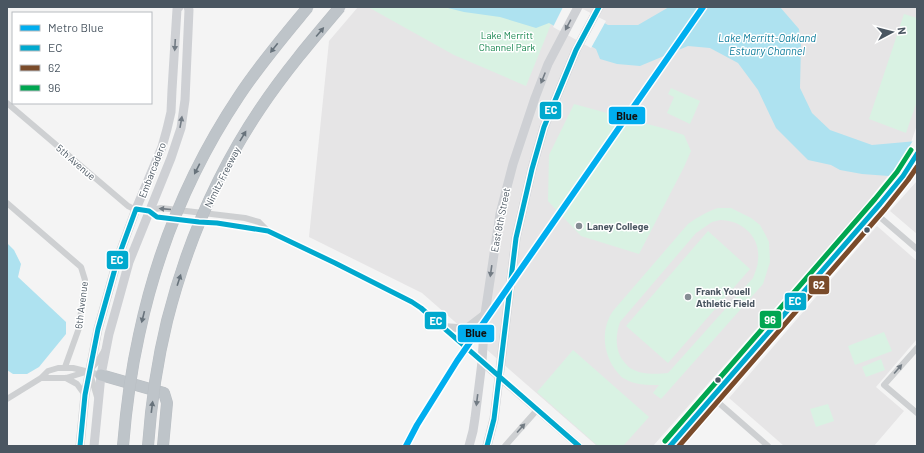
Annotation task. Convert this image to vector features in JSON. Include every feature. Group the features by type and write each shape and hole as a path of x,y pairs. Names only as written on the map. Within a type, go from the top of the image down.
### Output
{"highway":[{"path":"123,446 132,368 142,320 160,258 181,203 220,126 239,96 308,7"},
{"name":"Nimitz Freeway","path":"148,446 154,386 167,321 183,266 204,211 234,152 259,110 288,70 340,7"},
{"path":"101,375 164,393 167,403 163,446"}],"main road":[{"name":"Embarcadero","path":"80,446 89,371 108,291 118,258 136,209 151,176 167,129 171,104 177,9 179,7"},
{"name":"Embarcadero","path":"94,446 101,375 125,277 136,244 181,128 185,92 189,17 188,7"},
{"name":"East 8th Street","path":"469,446 474,424 491,269 500,214 519,142 535,98 548,64 578,7"},
{"name":"East 8th Street","path":"487,446 494,419 498,376 516,238 532,169 544,127 576,50 599,8"}],"street":[{"name":"5th Avenue","path":"7,103 126,205 132,208 149,211 157,217 217,223 268,231 412,302 421,308 579,446"},
{"path":"670,446 874,212 903,176 917,154"},
{"name":"6th Avenue","path":"7,203 81,267 85,280 79,328 65,367"},
{"path":"874,212 917,249"},
{"path":"442,327 468,327 486,314"},
{"path":"40,378 66,378 89,371 107,347"},
{"path":"917,348 884,385 917,413"},
{"path":"7,399 40,378 48,371 58,368 73,368 101,375"},
{"path":"89,371 99,401"},
{"path":"66,378 77,384 85,395"},
{"path":"712,397 768,446"},
{"path":"505,446 537,410"}],"shaded area":[{"name":"Laney College","path":"358,7 917,7 917,125 908,151 856,216 653,446 597,446 422,293 309,237 329,41"},
{"path":"917,182 917,234 890,211"},
{"path":"877,226 917,261 917,339 876,387 904,411 874,446 784,446 729,398"}],"green space":[{"name":"Lake Merritt Channel Park","path":"368,7 558,7 526,86 454,55"},
{"path":"904,14 917,18 917,101 906,133 869,119"},
{"path":"671,88 700,101 690,124 667,113 674,97 668,94"},
{"path":"574,104 684,135 691,151 639,254 581,236 548,201 549,155"},
{"path":"718,208 731,208 751,218 760,225 769,242 770,262 763,284 661,399 653,393 659,385 637,384 623,378 618,373 606,351 606,326 613,311 688,224 702,215","holes":["720,220 736,223 748,231 753,237 758,252 758,262 753,278 668,373 645,373 630,368 619,354 617,333 620,322 696,233 712,222"]},
{"name":"Frank Youell Athletic Field","path":"708,231 750,269 668,363 626,326"},
{"path":"884,332 892,351 855,365 848,346"},
{"path":"573,350 649,417 623,446 598,446 537,392"},
{"path":"881,359 885,370 866,377 862,367"},
{"path":"828,404 834,421 816,427 810,409"}],"water":[{"name":"Lake Merritt-Oakland Estuary Channel","path":"444,7 575,7 608,25 638,25 669,7 780,7 799,29 801,45 800,88 812,113 830,130 872,145 917,141 917,173 889,176 862,174 840,170 831,165 808,160 776,128 758,90 738,63 710,48 688,46 640,66 617,64 600,59 596,49 549,23 536,28 500,17 464,12"},
{"path":"7,243 14,250 21,264 18,277 66,322 66,334 39,367 27,374 13,374 7,370"}],"pier":[{"path":"563,7 579,7 606,21 591,48 553,27"},
{"path":"914,139 917,139 917,173 915,175 888,178 892,174"}],"metro line":[{"name":"Blue","path":"406,446 417,425 457,361 703,7"}],"transit line":[{"name":"EC","path":"487,446 494,419 516,238 532,169 544,127 576,50 599,7"},
{"name":"96","path":"665,441 875,199 897,172 911,150"},
{"name":"EC","path":"670,446 880,204 903,176 917,154"},
{"name":"62","path":"679,446 885,209 917,167"},
{"name":"EC","path":"80,446 85,395 98,329 118,258 136,209 149,211 157,217 217,223 268,231 412,302 421,308 579,446"}],"place":[{"name":"Laney College","path":"579,226"},
{"name":"Frank Youell Athletic Field","path":"688,297"}]}
